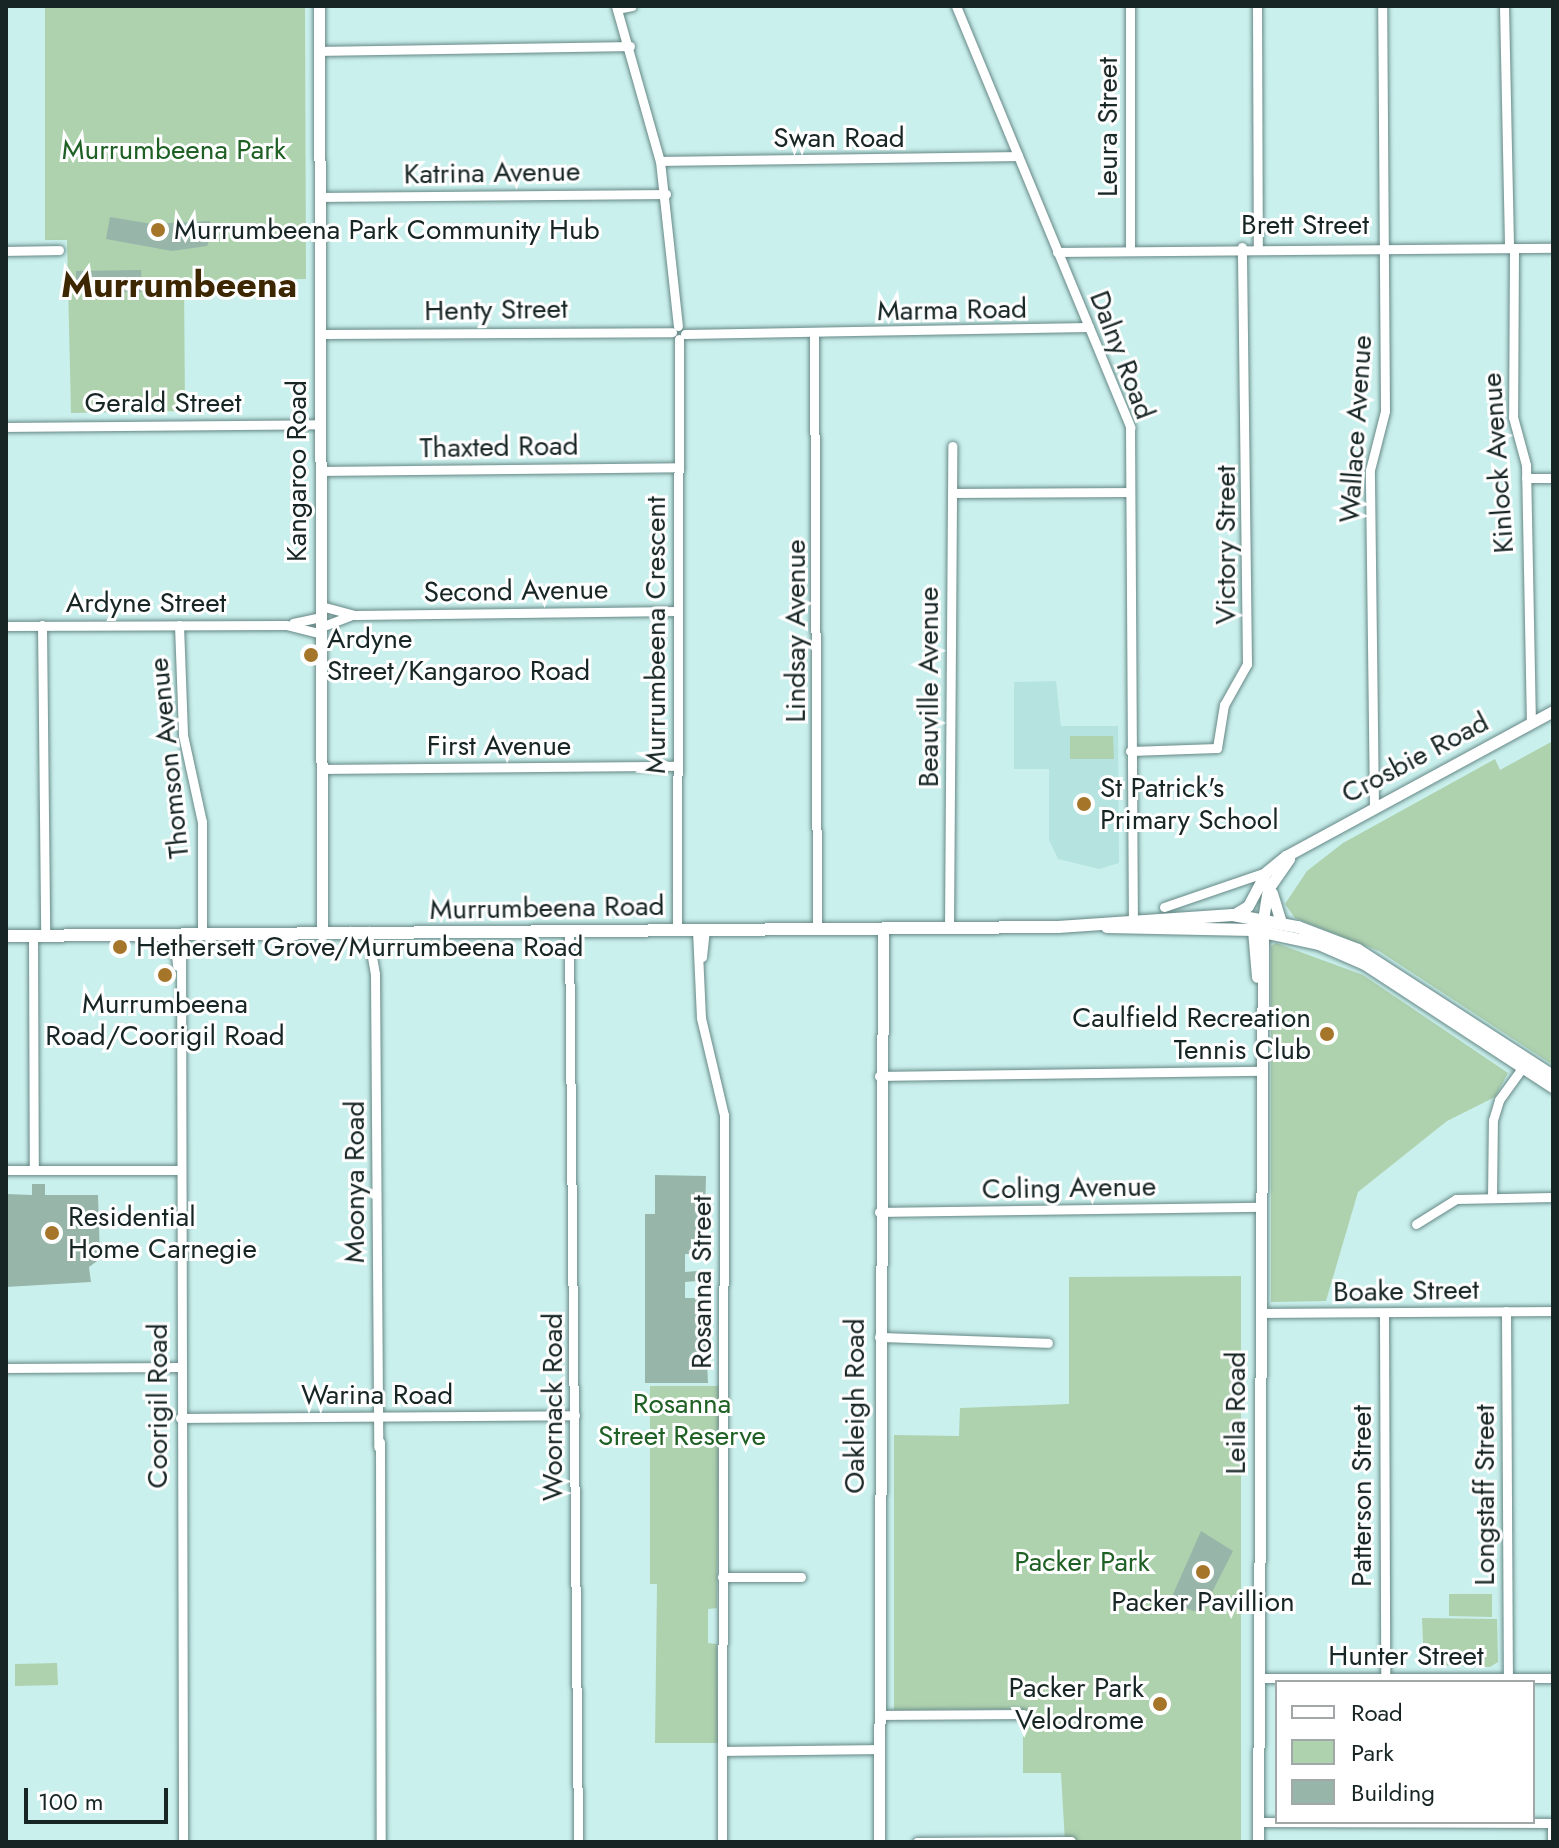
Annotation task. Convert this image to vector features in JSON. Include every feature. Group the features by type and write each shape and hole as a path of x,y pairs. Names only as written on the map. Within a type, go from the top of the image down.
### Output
{"main road":[{"name":"Murrumbeena Road","path":"6,936 1088,926 1233,915 1354,958 1525,1065 1553,1076"},
{"name":"Murrumbeena Road","path":"1130,924 1281,923 1371,957 1553,1087"}],"street":[{"name":"Kangaroo Road","path":"319,6 322,935"},
{"path":"617,8 632,6"},
{"name":"Dalny Road","path":"956,6 1130,427 1130,924"},
{"name":"Leura Street","path":"1130,6 1130,248"},
{"path":"1257,6 1258,247"},
{"name":"Wallace Avenue","path":"1374,808 1370,470 1385,411 1382,6"},
{"name":"Kinlock Avenue","path":"1504,6 1512,248 1513,417 1526,478 1531,723"},
{"name":"Murrumbeena Crescent","path":"617,8 660,161 666,194 678,333 677,931"},
{"path":"319,51 630,46"},
{"name":"Swan Road","path":"660,161 1018,156"},
{"name":"Katrina Avenue","path":"320,197 666,194"},
{"name":"Brett Street","path":"1057,252 1242,247 1553,248"},
{"name":"Victory Street","path":"1130,751 1217,748 1224,705 1247,664 1249,428 1241,374 1242,247"},
{"path":"6,251 59,250"},
{"name":"Marma Road","path":"814,334 1089,327"},
{"name":"Henty Street","path":"320,334 814,334"},
{"name":"Lindsay Avenue","path":"814,334 817,929"},
{"name":"Gerald Street","path":"6,427 321,424"},
{"name":"Beauville Avenue","path":"949,928 952,446"},
{"name":"Thaxted Road","path":"321,471 678,467"},
{"path":"1526,478 1553,478"},
{"path":"952,493 1130,492"},
{"name":"Second Avenue","path":"321,621 355,615 678,611"},
{"name":"Second Avenue","path":"321,621 355,615"},
{"name":"Ardyne Street","path":"286,625 321,621"},
{"name":"Ardyne Street","path":"6,626 286,625 321,621"},
{"path":"34,1170 42,625"},
{"name":"Thomson Avenue","path":"179,625 183,735 202,822 202,935"},
{"name":"Crosbie Road","path":"1164,907 1270,874 1301,848 1553,711"},
{"name":"First Avenue","path":"322,769 677,766"},
{"path":"1233,915 1249,905 1270,874"},
{"path":"1270,874 1272,903 1281,923"},
{"name":"Leila Road","path":"1258,1842 1259,985 1260,925 1270,874"},
{"name":"Oakleigh Road","path":"879,928 879,1842"},
{"name":"Rosanna Street","path":"701,930 701,1018 724,1115 722,1842"},
{"name":"Woornack Road","path":"572,932 578,1842"},
{"name":"Moonya Road","path":"374,934 381,1842"},
{"name":"Coorigil Road","path":"177,936 183,1842"},
{"path":"1492,1197 1493,1120 1525,1065"},
{"path":"879,1076 1259,1071"},
{"path":"6,1170 178,1170"},
{"path":"1416,1224 1456,1199 1553,1197"},
{"name":"Coling Avenue","path":"879,1212 1259,1207"},
{"name":"Longstaff Street","path":"1506,1311 1508,1678"},
{"name":"Boake Street","path":"1260,1313 1553,1311"},
{"name":"Patterson Street","path":"1384,1314 1385,1677"},
{"path":"879,1337 1048,1343"},
{"path":"6,1368 180,1367"},
{"name":"Warina Road","path":"180,1418 575,1415"},
{"path":"722,1577 801,1577"},
{"name":"Hunter Street","path":"1260,1678 1553,1678"},
{"path":"879,1715 1023,1714"},
{"path":"723,1751 879,1749"},
{"path":"1259,1822 1275,1822"},
{"path":"1552,1842 1553,1823"},
{"path":"917,1842 1071,1841"}],"shaded area":[{"name":"St Patrick's Primary School","path":"1056,681 1061,726 1118,726 1119,863 1099,869 1058,859 1049,840 1049,769 1014,769 1014,682"}],"green space":[{"name":"Murrumbeena Park","path":"45,6 305,6 306,279 184,280 185,411 71,413 67,240 45,240"},
{"path":"1070,736 1113,736 1114,759 1070,759"},
{"path":"1553,741 1553,1065 1379,951 1295,918 1285,904 1307,871 1343,843 1495,759 1500,770"},
{"path":"1276,943 1363,975 1508,1073 1495,1097 1447,1121 1358,1192 1326,1301 1271,1302 1271,946"},
{"name":"Packer Park","path":"1241,1276 1241,1842 1065,1842 1061,1773 1023,1773 1023,1709 894,1710 894,1435 959,1436 960,1408 1069,1404 1069,1277"},
{"name":"Rosanna Street Reserve","path":"650,1386 719,1386 717,1608 708,1609 708,1643 717,1644 718,1743 655,1743 657,1584 650,1584"},
{"path":"1449,1594 1492,1594 1492,1617 1449,1616"},
{"path":"1422,1618 1497,1619 1498,1662 1490,1667 1424,1665"},
{"path":"57,1663 58,1685 15,1686 15,1664"}],"building":[{"name":"Murrumbeena Park Community Hub","path":"110,217 152,224 210,221 212,235 207,246 172,251 106,239"},
{"path":"141,270 142,292 76,293 76,271"},
{"path":"655,1175 706,1176 704,1254 685,1254 685,1272 697,1271 697,1281 685,1282 685,1298 704,1298 708,1383 645,1383 645,1214 655,1214"},
{"name":"Residential Home Carnegie","path":"32,1184 45,1184 45,1195 98,1195 100,1259 89,1267 91,1282 6,1287 6,1194 32,1195"},
{"name":"Packer Pavillion","path":"1201,1531 1233,1551 1203,1610 1193,1611 1170,1601"}],"place":[{"name":"Murrumbeena Park Community Hub","path":"158,230"},
{"name":"Ardyne Street/Kangaroo Road","path":"311,655"},
{"name":"St Patrick's Primary School","path":"1084,804"},
{"name":"Hethersett Grove/Murrumbeena Road","path":"120,947"},
{"name":"Murrumbeena Road/Coorigil Road","path":"165,975"},
{"name":"Caulfield Recreation Tennis Club","path":"1327,1034"},
{"name":"Residential Home Carnegie","path":"52,1233"},
{"name":"Packer Pavillion","path":"1203,1572"},
{"name":"Packer Park Velodrome","path":"1160,1704"}],"district":[{"name":"Murrumbeena","path":"179,285"}]}
